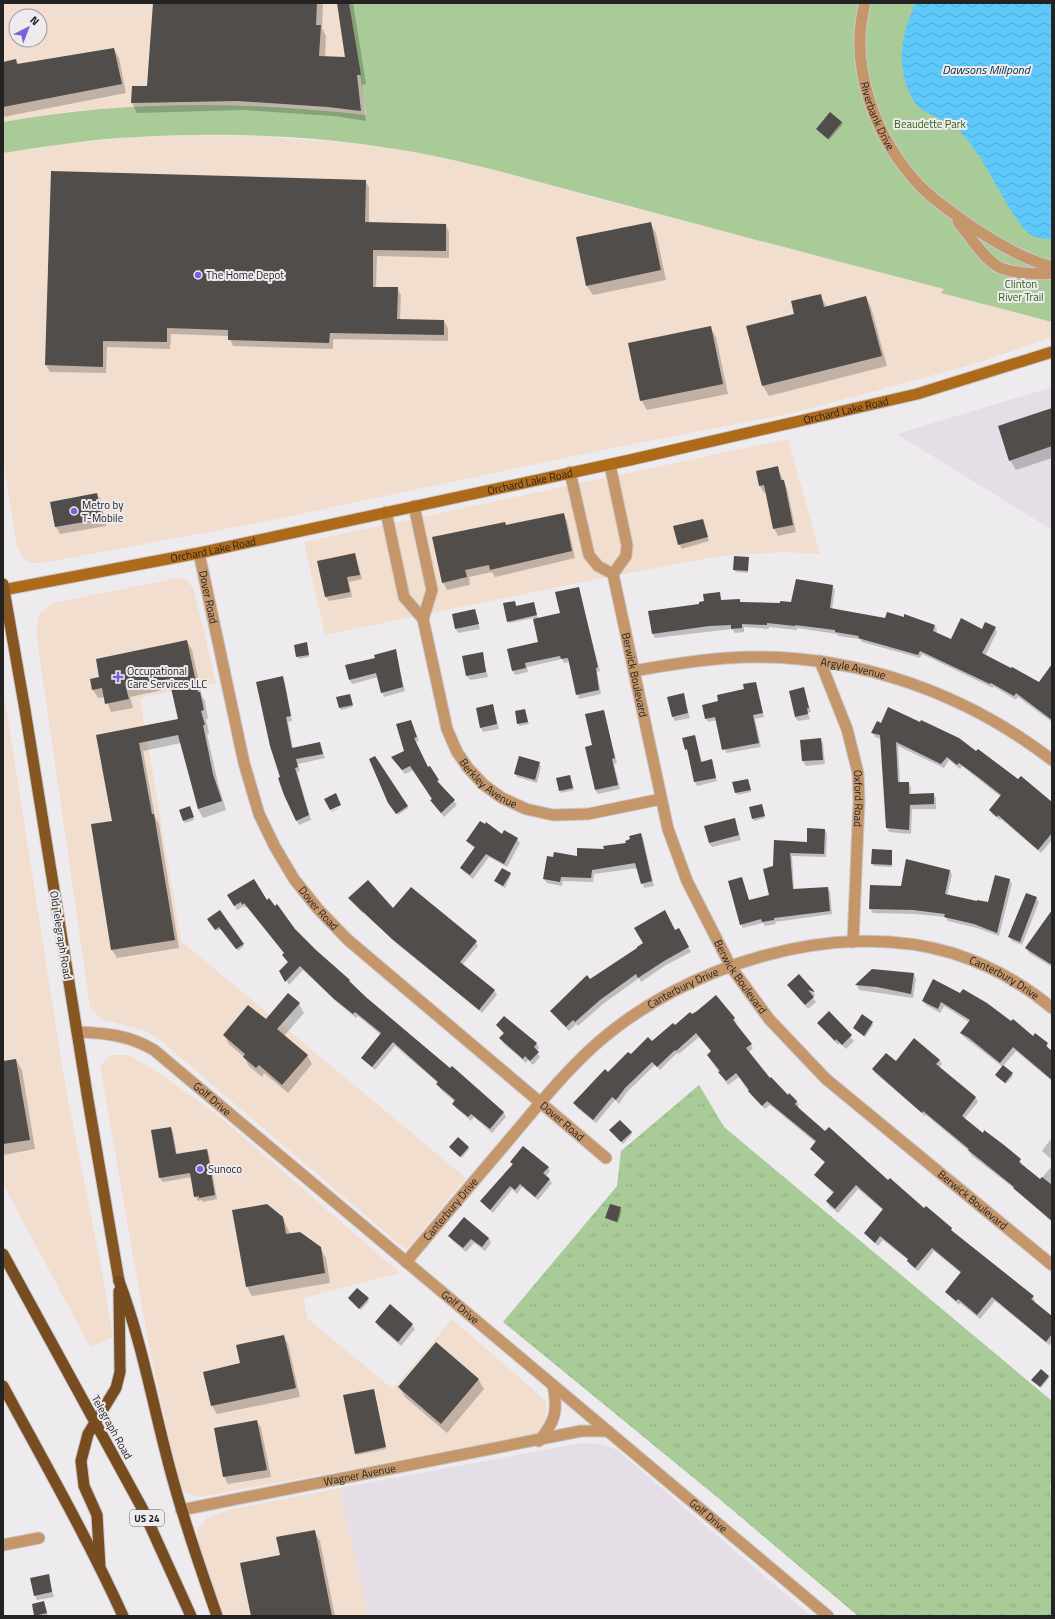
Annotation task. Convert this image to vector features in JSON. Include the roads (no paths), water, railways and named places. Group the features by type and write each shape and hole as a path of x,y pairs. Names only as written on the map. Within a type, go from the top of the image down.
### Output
{"highway":[{"name":"Telegraph Road","path":"3,1254 152,1527 192,1616"},
{"path":"100,1567 96,1515 85,1491 81,1468 84,1442 116,1388 120,1372 119,1281"},
{"path":"119,1281 138,1336 181,1510 217,1616"},
{"path":"3,1386 100,1567 123,1616"}],"main road":[{"name":"Orchard Lake Road","path":"3,588 199,553 570,472 610,465 917,394 1052,352"},
{"name":"Old Telegraph Road","path":"3,588 119,1281"}],"street":[{"name":"Riverbank Drive","path":"865,3 860,28 862,65 867,90 877,119 901,162 922,187 945,208 997,266 1008,270 1052,274"},
{"name":"Riverbank Drive","path":"945,208 1000,244 1027,258 1052,267"},
{"path":"570,472 589,555 598,566 613,574 626,556 627,545 610,465"},
{"name":"Berkley Avenue","path":"414,506 432,590 423,619"},
{"name":"Berkley Avenue","path":"386,512 404,597 423,619 444,718 451,741 468,768 493,791 526,809 540,813 565,816 588,814 661,799"},
{"name":"Dover Road","path":"199,553 248,780 262,820 284,863 318,909 348,940 606,1158"},
{"name":"Berwick Boulevard","path":"613,574 661,799 673,844 687,881 731,966 769,1019 826,1078 1052,1265"},
{"name":"Argyle Avenue","path":"634,671 724,658 772,657 820,661 867,670 936,692 1004,726 1052,760"},
{"name":"Oxford Road","path":"820,661 847,729 857,768 859,801 852,942"},
{"name":"Canterbury Drive","path":"406,1262 540,1102 582,1057 631,1017 690,983 731,966 777,953 804,948 852,942 904,944 959,956 993,968 1010,978 1052,1008"},
{"name":"Golf Drive","path":"77,1032 121,1036 143,1043 154,1050 828,1616"},
{"path":"539,1441 548,1430 555,1416 556,1400 553,1385"},
{"name":"Wagner Avenue","path":"181,1510 539,1441 580,1431 608,1431"},
{"path":"3,1545 39,1538"}],"water":[{"name":"Dawsons Millpond","path":"915,3 1052,3 1052,239 1031,235 1010,209 982,160 964,135 949,123 919,108 915,103 906,84 903,72 902,49"}],"place":[{"name":"The Home Depot","path":"198,275"},
{"name":"Metro by T-Mobile","path":"74,511"},
{"name":"Occupational Care Services LLC","path":"118,677"},
{"name":"Sunoco","path":"200,1169"}],"park label":[{"name":"Beaudette Park","path":"930,124"},
{"name":"Clinton River Trail","path":"1021,290"}]}
